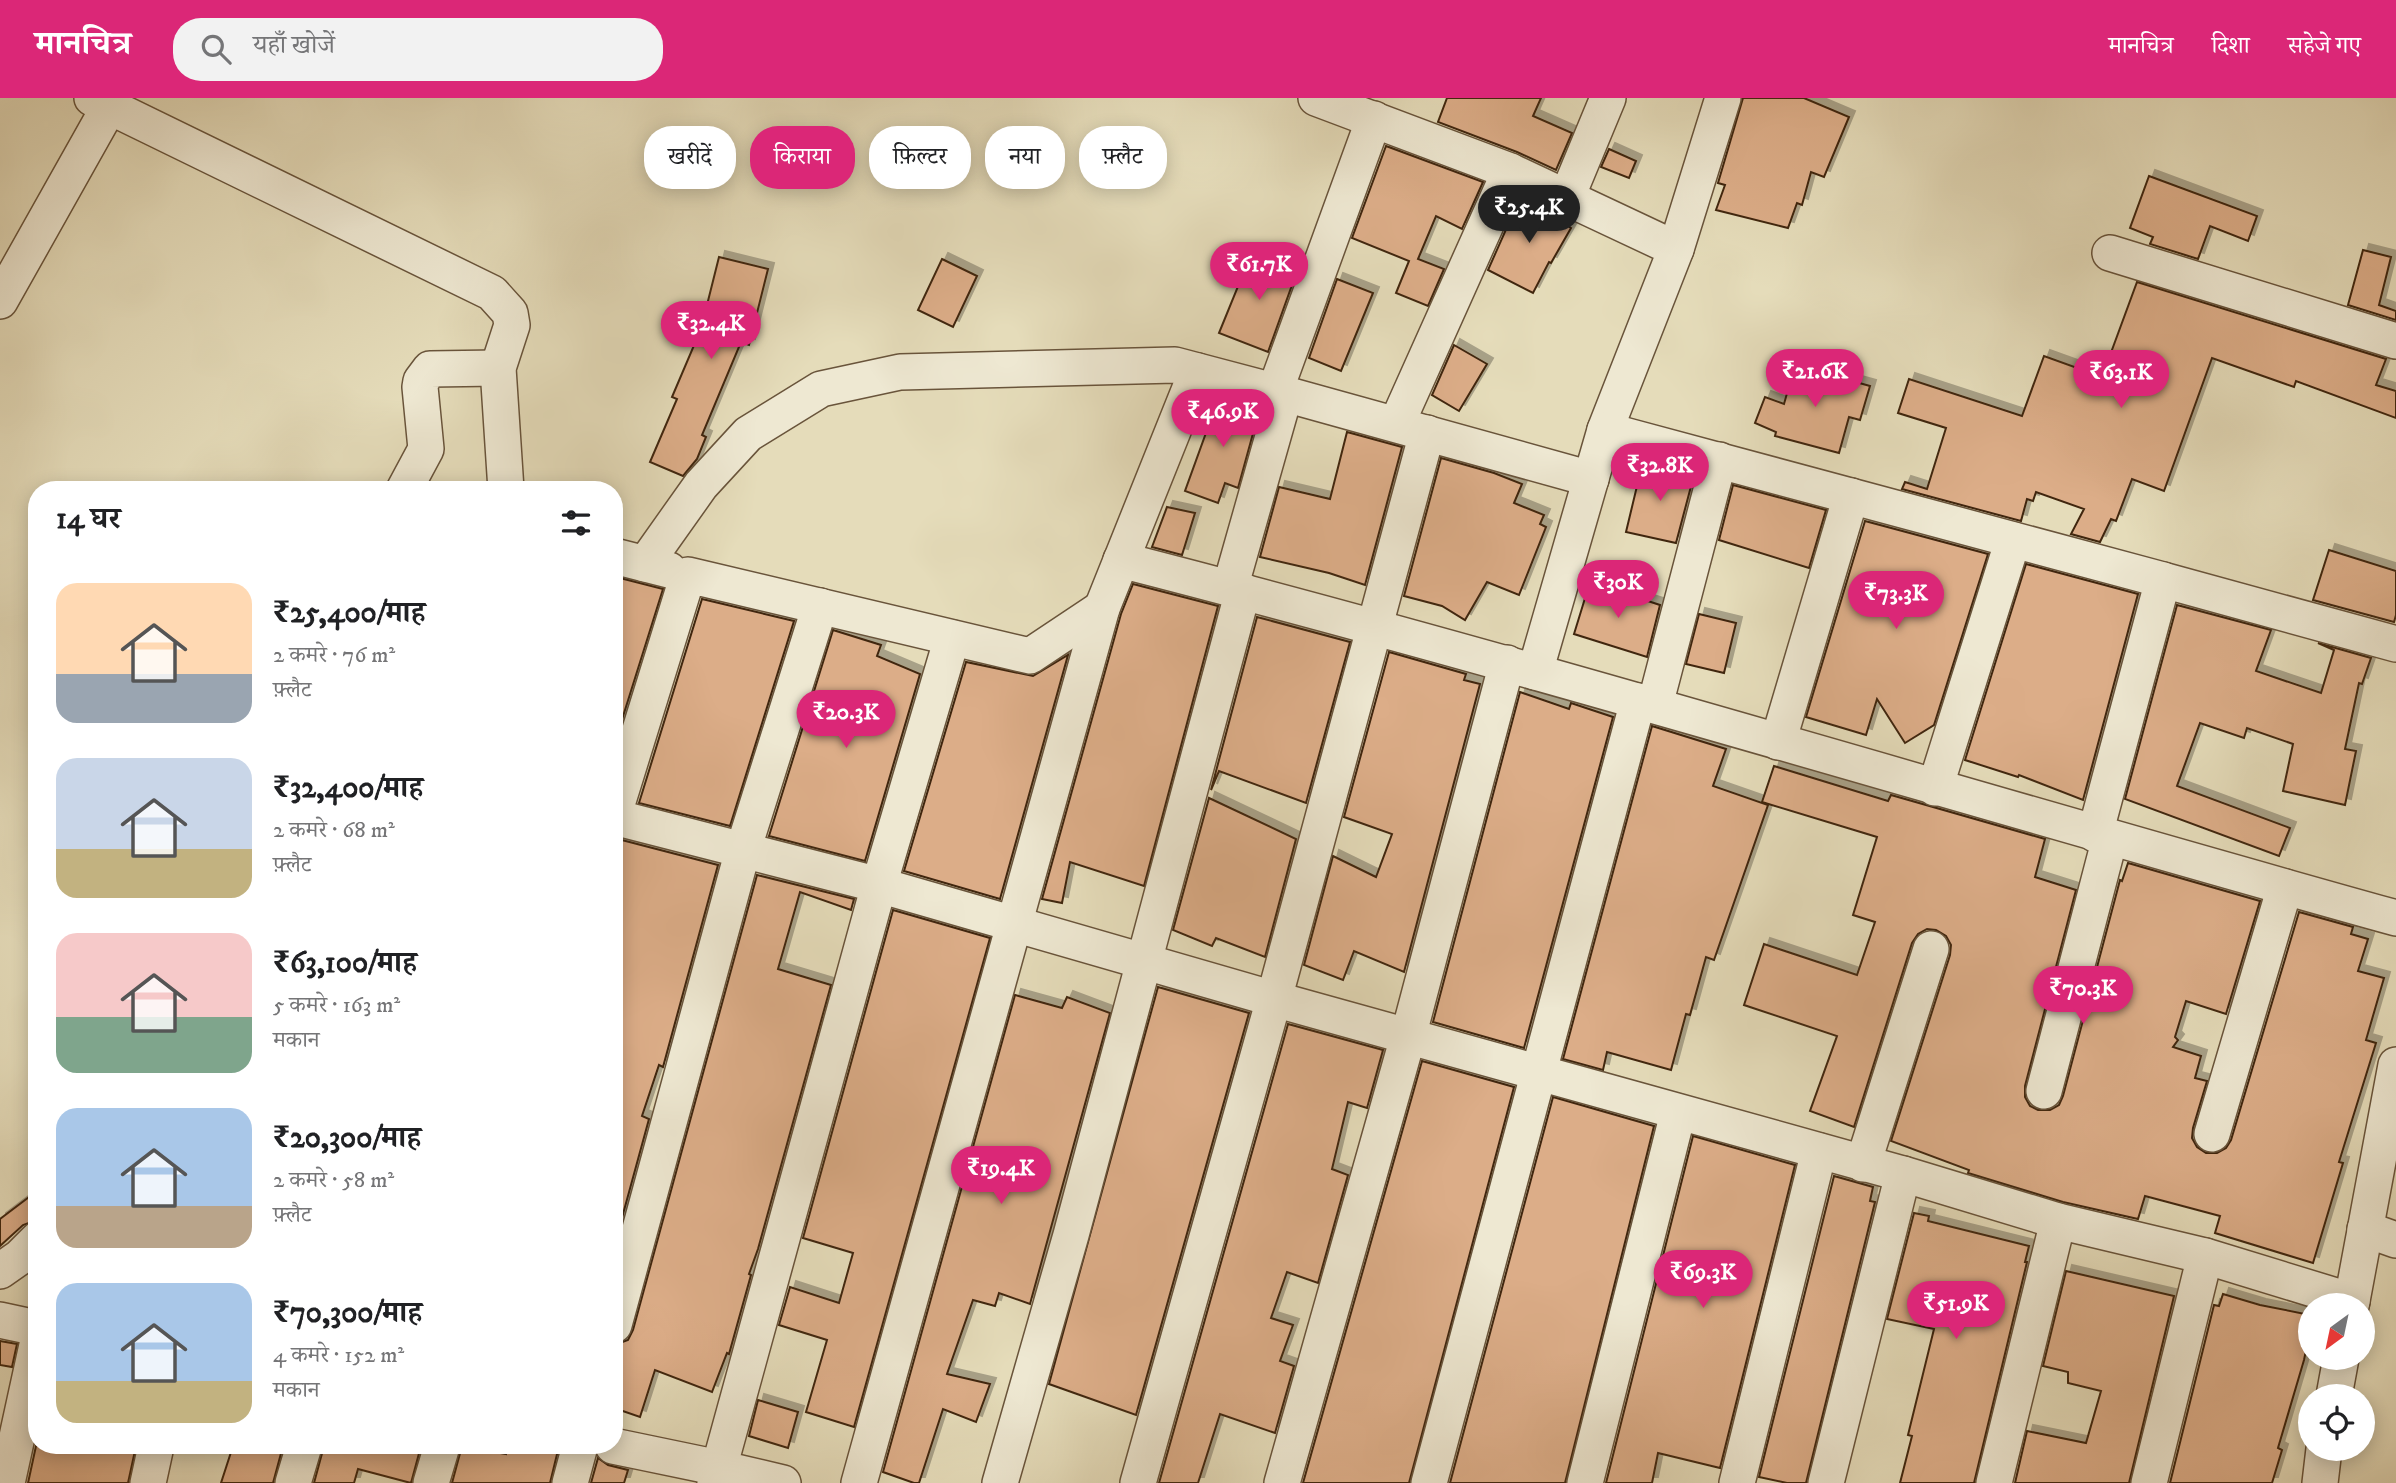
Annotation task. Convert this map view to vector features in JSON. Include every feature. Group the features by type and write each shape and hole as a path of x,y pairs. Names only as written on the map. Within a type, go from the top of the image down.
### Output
{"street":[{"path":"1316,98 1510,171 1676,249"},
{"path":"1567,197 1608,98"},
{"path":"1282,1483 1408,1037 1521,667 1591,479 1605,430 1676,249 1723,98"},
{"path":"0,301 101,103 492,293 510,313 512,325 498,368 505,481"},
{"path":"1000,1483 1071,1234 1143,962 1236,590 1280,392 1374,119"},
{"path":"1138,1483 1376,628 1412,428 1510,171"},
{"path":"2110,253 2396,341"},
{"path":"1102,608 1030,656 630,560 748,434 821,389 900,372 1175,365 1591,479"},
{"path":"409,481 426,449 420,387 430,369 498,368"},
{"path":"859,1483 1102,608 1197,371"},
{"path":"1605,430 2396,644"},
{"path":"1429,1483 1539,1073 1719,460"},
{"path":"1779,742 1851,496"},
{"path":"1936,788 2013,540"},
{"path":"1121,560 1521,667 2396,918"},
{"path":"623,787 688,575"},
{"path":"2044,1091 2163,580"},
{"path":"623,1292 743,850 820,606"},
{"path":"717,1475 879,885 953,638"},
{"path":"623,818 879,885 1408,1037 1903,1174 2058,1221 2205,1256 2320,1293"},
{"path":"2212,1134 2285,887"},
{"path":"1863,1164 1931,949"},
{"path":"2355,1293 2381,1235 2396,1065"},
{"path":"1586,1483 1678,1113"},
{"path":"1737,1483 1819,1151"},
{"path":"1826,1483 1903,1174"},
{"path":"1994,1483 2058,1221"},
{"path":"0,1271 28,1248"},
{"path":"2149,1483 2205,1256"},
{"path":"0,1320 28,1326"},
{"path":"7,1483 28,1386"},
{"path":"623,1449 717,1475 783,1483"},
{"path":"148,1483 154,1454"},
{"path":"293,1483 302,1454"},
{"path":"431,1483 440,1454"},
{"path":"570,1483 578,1454"},
{"path":"2320,1483 2323,1461"}],"building":[{"path":"1447,98 1541,98 1533,116 1572,133 1556,170 1438,122"},
{"path":"1743,98 1804,98 1849,117 1824,177 1811,172 1802,205 1797,203 1788,228 1716,210 1725,185 1718,183"},
{"path":"1386,146 1483,182 1462,229 1436,216 1418,259 1444,269 1428,306 1396,293 1409,261 1352,238"},
{"path":"1609,149 1636,161 1629,178 1601,167"},
{"path":"2149,176 2257,216 2248,241 2210,226 2198,259 2150,244 2153,237 2130,228"},
{"path":"1520,198 1542,208 1571,228 1533,293 1488,270"},
{"path":"2363,250 2391,257 2379,305 2396,311 2396,320 2348,305"},
{"path":"1252,252 1297,271 1268,352 1219,333"},
{"path":"719,257 768,269 749,345 741,342 702,435 706,437 697,459 683,476 650,462 677,399 672,397 701,329"},
{"path":"942,259 977,276 953,327 918,310"},
{"path":"1337,279 1373,293 1341,371 1309,358"},
{"path":"2137,282 2386,359 2376,385 2396,391 2396,418 2296,381 2294,387 2212,358 2164,491 2132,479 2116,521 2111,519 2100,542 2071,534 2084,509 2036,492 2033,501 2027,499 2021,521 1902,489 1905,482 1927,489 1946,428 1898,413 1909,379 2022,416 2044,356 2102,377"},
{"path":"1454,345 1487,364 1459,411 1432,395"},
{"path":"1795,365 1870,386 1860,420 1849,417 1839,453 1775,436 1776,432 1755,423 1765,397 1784,404"},
{"path":"1219,397 1260,408 1238,488 1225,483 1218,503 1185,491"},
{"path":"1347,432 1402,447 1365,585 1329,573 1260,557 1279,487 1330,499"},
{"path":"1441,458 1522,484 1514,503 1544,515 1540,524 1546,527 1519,595 1487,582 1465,620 1442,606 1404,596"},
{"path":"1643,461 1694,475 1676,543 1626,532"},
{"path":"1733,485 1826,510 1809,568 1719,540"},
{"path":"1167,507 1195,513 1182,555 1152,547"},
{"path":"1865,521 1988,554 1934,725 1905,743 1877,699 1866,735 1806,717"},
{"path":"2329,550 2396,571 2394,622 2313,600"},
{"path":"2026,564 2138,594 2083,800 2019,775 2018,777 1965,760"},
{"path":"623,579 663,589 623,716"},
{"path":"1590,582 1660,605 1647,657 1574,634"},
{"path":"1133,584 1218,606 1144,886 1070,862 1062,903 1042,899 1121,614"},
{"path":"702,599 794,621 730,826 639,803"},
{"path":"2177,605 2271,630 2256,671 2321,693 2334,650 2318,643 2371,658 2362,684 2359,683 2345,749 2356,751 2345,805 2283,791 2293,744 2247,728 2244,738 2200,723 2177,786 2290,828 2279,856 2125,799"},
{"path":"1699,614 1736,623 1724,673 1686,664"},
{"path":"1257,617 1350,642 1306,803 1219,771 1211,790"},
{"path":"833,630 881,645 877,656 920,674 865,861 769,836"},
{"path":"1389,652 1466,674 1464,680 1480,684 1404,972 1354,951 1343,980 1304,965 1333,856 1376,877 1392,834 1344,817"},
{"path":"1068,655 1000,899 904,871 966,662 1033,676"},
{"path":"1520,692 1569,709 1571,703 1613,717 1524,1048 1433,1022"},
{"path":"1652,726 1726,749 1713,786 1768,805 1714,960 1706,957 1690,1015 1686,1014 1671,1070 1607,1052 1603,1070 1563,1059"},
{"path":"1774,766 1888,801 1891,795 2045,839 2035,877 2076,890 2025,1086 2025,1097 2030,1106 2038,1110 2050,1110 2059,1105 2063,1096 2120,880 2122,881 2128,863 2260,901 2226,1014 2186,1001 2175,1037 2178,1040 2173,1047 2201,1056 2195,1078 2207,1081 2192,1138 2197,1147 2206,1153 2217,1153 2226,1148 2231,1140 2299,912 2353,927 2351,934 2368,939 2358,971 2384,978 2366,1040 2376,1043 2339,1162 2343,1163 2313,1263 2215,1233 2220,1216 2145,1196 2138,1219 2063,1202 1968,1173 1969,1170 1891,1141 1950,955 1951,945 1946,936 1936,930 1927,929 1918,934 1912,943 1854,1127 1810,1111 1837,1036 1744,1005 1764,944 1857,975 1875,922 1853,915 1877,837 1762,802"},
{"path":"1209,798 1296,839 1265,957 1216,938 1212,946 1173,930"},
{"path":"623,840 718,865 663,1067 659,1065 642,1116 649,1119 623,1214"},
{"path":"757,875 854,899 851,910 800,892 778,969 831,985 729,1354 727,1353 712,1392 655,1370 640,1417 623,1411 623,1342 628,1340 633,1330"},
{"path":"893,910 990,938 854,1427 806,1412 827,1340 779,1325 790,1287 839,1303 853,1253 803,1238"},
{"path":"1158,987 1249,1013 1136,1415 1049,1384"},
{"path":"1015,995 1062,1008 1067,997 1110,1013 1030,1304 999,1293 995,1306 973,1300 947,1374 990,1384 976,1422 943,1409 919,1483 914,1483 883,1472"},
{"path":"1288,1024 1383,1050 1367,1108 1348,1102 1332,1169 1348,1175 1318,1283 1287,1272 1271,1318 1293,1325 1280,1361 1294,1366 1275,1433 1220,1414 1198,1483 1159,1483"},
{"path":"1422,1061 1514,1087 1409,1483 1303,1483"},
{"path":"1553,1097 1654,1126 1565,1483 1450,1483"},
{"path":"1693,1136 1795,1165 1720,1468 1658,1453 1652,1483 1606,1483"},
{"path":"1834,1176 1873,1187 1870,1201 1875,1202 1806,1483 1787,1483 1759,1477"},
{"path":"28,1198 28,1223 0,1246 0,1219"},
{"path":"1914,1213 1929,1216 1928,1221 2029,1246 1974,1483 1900,1483 1912,1436 1908,1435 1934,1329 1887,1319"},
{"path":"2066,1271 2174,1296 2129,1483 2015,1483 2027,1431 2086,1443 2101,1391 2068,1383 2068,1372 2043,1366"},
{"path":"2223,1294 2298,1313 2298,1370 2301,1370 2278,1448 2282,1450 2272,1483 2170,1483 2214,1305 2219,1306"},
{"path":"0,1341 17,1344 12,1367 0,1365"},
{"path":"758,1400 798,1412 788,1448 749,1436"},
{"path":"34,1454 134,1454 128,1483 28,1483"},
{"path":"230,1454 281,1454 273,1483 221,1483"},
{"path":"322,1454 419,1454 411,1483 358,1469 354,1483 314,1483"},
{"path":"460,1454 557,1454 550,1483 452,1483"},
{"path":"598,1458 608,1465 628,1470 624,1483 591,1483"}]}
